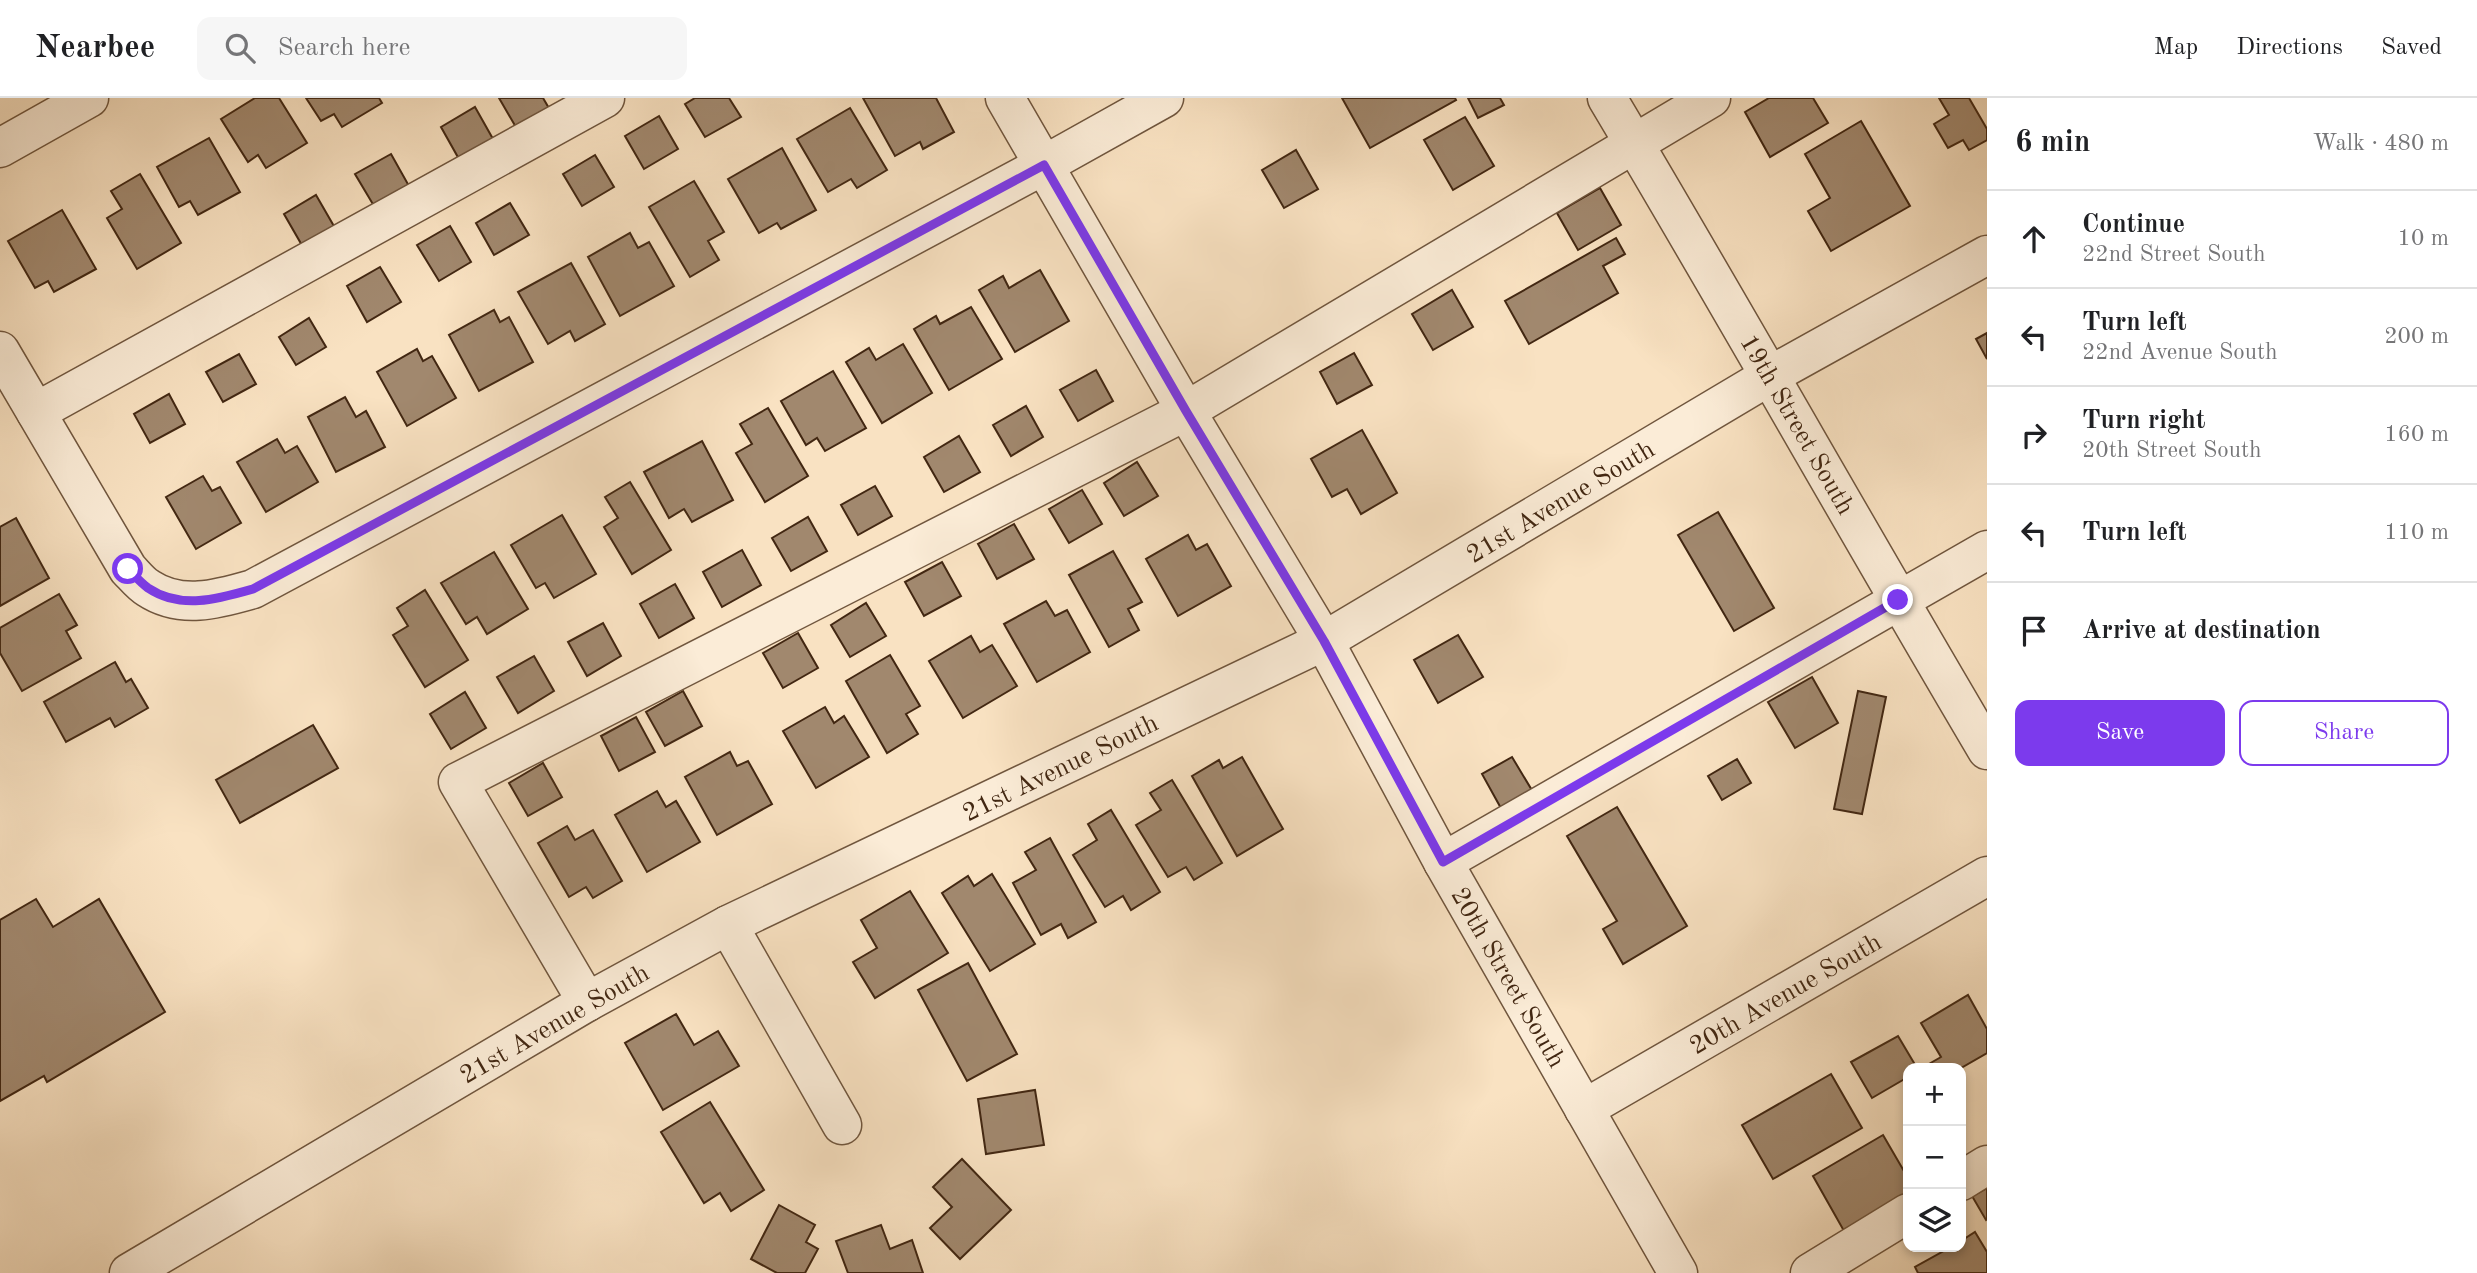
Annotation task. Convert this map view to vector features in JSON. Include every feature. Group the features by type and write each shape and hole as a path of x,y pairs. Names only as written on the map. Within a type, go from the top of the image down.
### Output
{"street":[{"path":"0,148 89,98"},
{"path":"36,412 605,98"},
{"name":"20th Street South","path":"1005,98 1186,411 1324,641 1443,862 1678,1273"},
{"path":"0,351 128,569 147,588 171,599 208,601 253,589 1164,98"},
{"name":"19th Street South","path":"1607,98 1771,375 1898,600 1987,750"},
{"path":"587,1002 458,782 1186,411 1711,98"},
{"name":"21st Avenue South","path":"129,1273 587,1002 728,925 1324,641 1771,375 1987,255"},
{"path":"1443,862 1987,550"},
{"name":"20th Avenue South","path":"1584,1109 1987,876"},
{"path":"728,925 842,1125"},
{"path":"1966,1178 1987,1166"},
{"path":"1810,1273 1903,1216"}],"building":[{"path":"255,98 279,98 307,143 266,168 258,155 248,162 221,119"},
{"path":"306,98 379,98 382,103 342,127 334,114 321,121"},
{"path":"499,98 543,98 550,110 517,129"},
{"path":"695,98 729,98 741,117 705,137 685,104"},
{"path":"863,98 936,98 954,132 923,149 920,142 895,156"},
{"path":"1342,98 1455,98 1456,100 1370,148"},
{"path":"1468,98 1500,98 1504,105 1478,118"},
{"path":"1769,98 1813,98 1828,123 1770,157 1745,112"},
{"path":"1939,98 1969,98 1987,129 1987,140 1969,150 1963,140 1948,148 1934,124 1949,115"},
{"path":"475,107 493,139 459,159 441,127"},
{"path":"850,108 887,170 857,188 851,179 828,192 797,139"},
{"path":"659,116 678,149 644,169 625,136"},
{"path":"1465,117 1494,166 1453,190 1424,140"},
{"path":"1861,121 1910,206 1831,251 1808,211 1830,198 1805,154"},
{"path":"209,138 240,192 198,215 190,201 179,207 157,167"},
{"path":"782,148 816,210 781,229 777,223 759,233 728,179"},
{"path":"1296,150 1318,189 1284,208 1262,170"},
{"path":"391,154 409,186 374,206 355,174"},
{"path":"595,155 614,187 582,206 563,174"},
{"path":"140,174 181,243 137,269 107,218 122,209 111,191"},
{"path":"694,181 724,232 708,241 719,260 690,277 649,207"},
{"path":"1600,188 1621,225 1578,250 1557,213"},
{"path":"316,195 335,228 303,247 284,214"},
{"path":"510,203 529,235 494,255 476,223"},
{"path":"62,210 96,269 54,292 48,281 35,288 8,241"},
{"path":"450,226 471,262 439,281 417,245"},
{"path":"630,233 638,248 649,242 674,286 620,316 588,257"},
{"path":"1616,238 1625,254 1603,266 1618,293 1529,344 1505,301"},
{"path":"571,263 605,324 575,341 570,331 548,344 518,292"},
{"path":"380,267 401,302 367,322 347,286"},
{"path":"1040,270 1069,321 1015,352 979,290 1003,276 1009,288"},
{"path":"1452,290 1473,327 1433,350 1412,314"},
{"path":"971,307 1002,359 949,390 914,329 936,316 940,324"},
{"path":"494,310 500,322 509,317 533,362 479,391 449,335"},
{"path":"309,318 326,347 296,365 279,337"},
{"path":"1987,333 1987,359 1976,339"},
{"path":"903,344 932,393 882,423 846,362 869,348 876,360"},
{"path":"417,349 423,361 432,356 456,398 407,426 377,372"},
{"path":"1354,353 1372,385 1337,404 1320,372"},
{"path":"239,354 256,384 223,402 206,372"},
{"path":"1096,370 1113,401 1078,421 1060,390"},
{"path":"833,371 866,428 825,451 817,438 806,445 781,401"},
{"path":"169,394 185,424 150,443 134,414"},
{"path":"345,397 356,417 366,411 385,447 336,472 308,417"},
{"path":"1026,406 1043,437 1011,456 993,425"},
{"path":"768,408 808,476 765,502 736,453 752,444 740,424"},
{"path":"1362,430 1397,493 1361,514 1347,489 1332,497 1311,459"},
{"path":"959,436 980,472 944,492 924,457"},
{"path":"277,439 285,453 297,446 318,482 266,512 237,462"},
{"path":"702,441 733,500 692,522 684,509 669,518 644,472"},
{"path":"1137,462 1158,496 1124,516 1104,483"},
{"path":"203,476 212,491 220,487 241,523 196,549 166,497"},
{"path":"630,482 671,550 632,574 604,527 618,518 605,497"},
{"path":"875,486 892,516 858,535 841,505"},
{"path":"1082,490 1102,524 1069,543 1049,509"},
{"path":"1718,512 1774,608 1734,631 1678,535"},
{"path":"562,515 596,574 554,598 545,583 536,588 511,545"},
{"path":"808,517 827,551 791,571 772,538"},
{"path":"16,518 49,578 0,606 0,527"},
{"path":"1014,524 1034,559 997,579 978,544"},
{"path":"1188,535 1196,550 1207,544 1231,586 1178,616 1146,559"},
{"path":"742,550 761,585 722,607 703,572"},
{"path":"1113,551 1142,602 1128,609 1139,630 1109,647 1069,575"},
{"path":"494,552 528,609 487,634 477,617 466,624 441,583"},
{"path":"942,562 961,596 924,616 905,582"},
{"path":"675,584 694,618 659,638 640,604"},
{"path":"425,590 468,660 425,687 393,635 408,626 397,608"},
{"path":"59,594 77,625 66,631 81,658 22,691 0,653 0,628"},
{"path":"1046,601 1055,616 1067,610 1090,652 1037,682 1004,624"},
{"path":"866,603 886,636 850,657 831,625"},
{"path":"603,623 621,656 587,676 568,642"},
{"path":"798,633 818,668 783,688 763,653"},
{"path":"1458,635 1483,677 1438,703 1414,660"},
{"path":"971,636 980,652 992,645 1017,686 963,718 929,661"},
{"path":"890,655 920,706 906,714 918,734 887,753 846,681"},
{"path":"534,656 554,691 518,713 497,677"},
{"path":"115,662 126,682 131,679 148,708 115,727 110,718 66,742 44,702"},
{"path":"1812,677 1838,723 1795,748 1768,702"},
{"path":"683,691 702,726 665,746 646,712"},
{"path":"1858,691 1886,697 1862,814 1834,809"},
{"path":"465,692 486,728 451,749 430,714"},
{"path":"825,707 834,723 844,716 869,757 816,788 783,731"},
{"path":"636,717 655,752 619,771 601,736"},
{"path":"313,725 338,768 240,823 216,780"},
{"path":"730,752 737,766 748,761 772,804 717,835 685,777"},
{"path":"1242,757 1283,829 1237,856 1192,776 1219,760 1223,768"},
{"path":"1512,757 1533,792 1502,810 1482,774"},
{"path":"1737,759 1751,783 1722,800 1708,776"},
{"path":"543,763 562,797 528,816 509,783"},
{"path":"1172,780 1222,863 1194,880 1186,867 1168,877 1136,825 1161,810 1150,793"},
{"path":"657,791 666,807 676,801 700,842 647,872 615,815"},
{"path":"1617,807 1687,926 1623,964 1603,929 1617,921 1567,836"},
{"path":"1111,810 1160,892 1131,910 1123,896 1105,907 1073,855 1097,840 1088,824"},
{"path":"567,826 575,840 593,830 622,881 593,898 586,887 569,897 538,843"},
{"path":"1050,838 1096,922 1068,938 1061,924 1041,935 1013,883 1036,870 1025,852"},
{"path":"992,874 1035,944 990,971 942,893 968,876 974,886"},
{"path":"910,891 948,953 875,998 853,962 877,948 861,920"},
{"path":"36,899 53,927 99,899 165,1012 47,1082 44,1076 0,1101 0,920"},
{"path":"968,963 1017,1054 967,1081 918,990"},
{"path":"1968,995 1987,1029 1987,1053 1966,1065 1966,1063 1931,1063 1941,1057 1921,1023"},
{"path":"676,1014 694,1045 718,1031 739,1066 663,1110 625,1043"},
{"path":"1898,1036 1914,1063 1903,1063 1903,1080 1872,1098 1851,1062"},
{"path":"1831,1074 1862,1128 1773,1179 1742,1125"},
{"path":"1035,1090 1044,1145 986,1154 978,1099"},
{"path":"710,1102 764,1190 731,1211 720,1193 704,1203 661,1132"},
{"path":"1883,1135 1903,1169 1903,1197 1844,1231 1813,1176"},
{"path":"962,1159 1011,1210 960,1259 930,1228 952,1207 933,1187"},
{"path":"1987,1188 1987,1219 1986,1220 1972,1196"},
{"path":"779,1205 815,1225 806,1242 818,1249 805,1273 777,1273 751,1259"},
{"path":"881,1225 890,1249 912,1240 923,1273 848,1273 836,1241"},
{"path":"1975,1232 1987,1252 1987,1273 1918,1273 1915,1267 1942,1252 1966,1252 1966,1238"}],"route":[{"path":"128,569 147,588 171,599 208,601 253,589 1044,165 1186,411 1324,641 1443,862 1898,600"}]}
